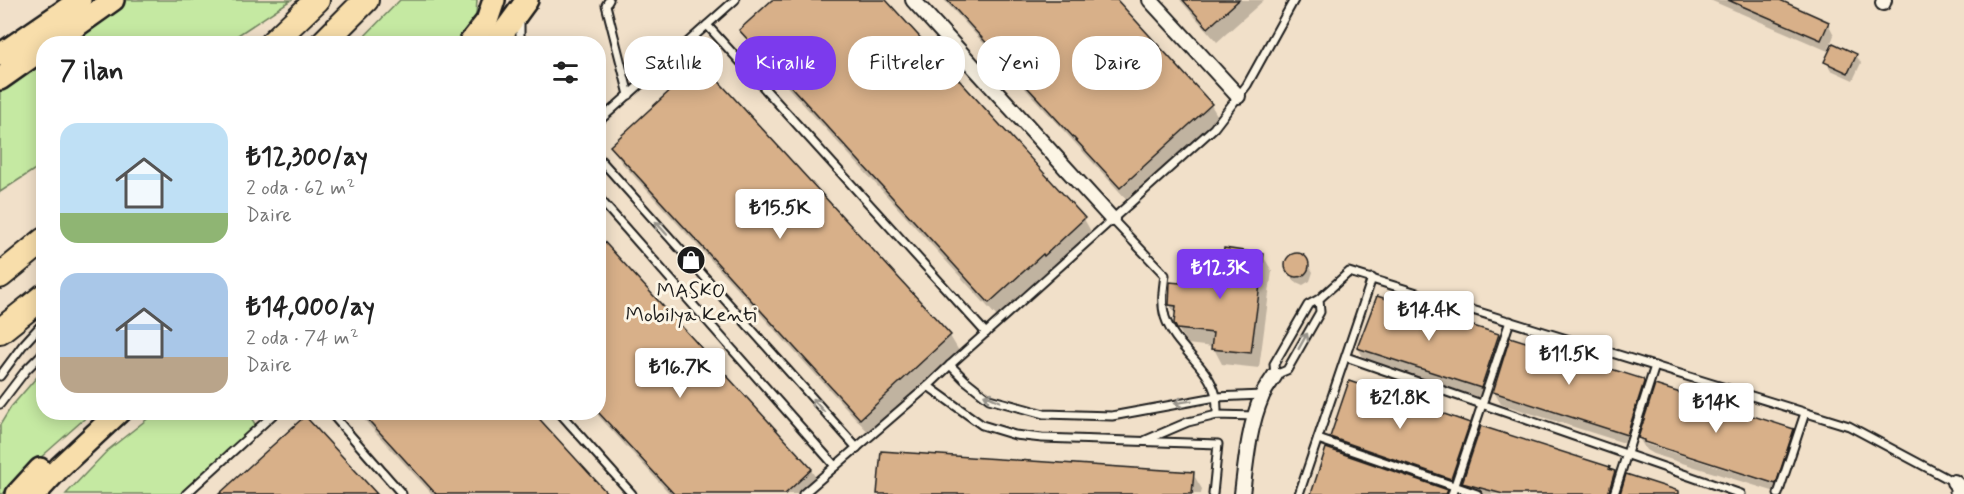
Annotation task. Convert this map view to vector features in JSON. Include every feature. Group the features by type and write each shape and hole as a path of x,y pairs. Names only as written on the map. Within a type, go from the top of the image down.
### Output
{"highway":[{"path":"279,36 317,0"},
{"path":"330,36 366,0"},
{"path":"0,276 36,247"},
{"path":"0,331 36,302"}],"main road":[{"path":"0,55 63,14 80,0"},
{"path":"63,14 113,0"},
{"path":"475,36 487,21 494,0"},
{"path":"501,36 524,4"},
{"path":"54,36 63,14"},
{"path":"0,79 36,54"},
{"path":"17,494 91,420"},
{"path":"34,494 110,420"}],"street":[{"path":"913,0 1112,219"},
{"path":"1150,0 1238,96"},
{"path":"1242,494 1248,445 1256,416 1262,395 1275,375"}],"lane":[{"path":"609,0 606,5 629,95"},
{"path":"606,115 735,0"},
{"path":"803,494 928,386 1214,128 1246,85 1294,0"},
{"path":"521,36 524,4"},
{"path":"707,25 986,333"},
{"path":"606,167 857,448"},
{"path":"606,206 835,466"},
{"path":"1112,219 1165,275 1163,297 1167,323 1203,370 1216,397 1217,415"},
{"path":"1319,299 1320,312 1287,370 1275,375 1274,364 1308,305 1319,299 1348,272 1849,426 1957,489"},
{"path":"1299,494 1372,278"},
{"path":"1453,490 1510,321"},
{"path":"0,376 36,331"},
{"path":"1346,357 1741,494"},
{"path":"1,402 36,361"},
{"path":"950,365 989,399 1044,414 1112,416 1216,397 1262,395"},
{"path":"1614,494 1655,366"},
{"path":"928,386 982,425 1015,435 1042,438 1218,444 1213,494"},
{"path":"1778,494 1805,413"},
{"path":"1144,441 1188,422 1217,415 1256,416"},
{"path":"186,494 267,420"},
{"path":"337,420 402,494"},
{"path":"566,420 632,494"},
{"path":"1318,439 1453,490 1477,494"}],"green space":[{"path":"118,0 291,0 237,36 64,36"},
{"path":"400,0 477,0 476,15 460,36 365,36"},
{"path":"36,54 36,169 0,192 0,78"},
{"path":"36,378 36,420 83,420 3,494 0,494 0,425 11,407"},
{"path":"146,420 252,420 257,427 184,494 66,494 108,450"}],"building":[{"path":"772,0 886,0 919,36 848,36 848,90 965,90 965,87 1085,218 989,303 794,90 836,90 836,36 744,36 739,30"},
{"path":"947,0 1117,0 1150,36 1072,36 1072,90 1162,90 1162,49 1212,104 1120,188 1030,90 1060,90 1060,36 980,36"},
{"path":"1183,0 1239,0 1208,28"},
{"path":"1728,0 1780,0 1829,22 1821,40"},
{"path":"1833,43 1857,54 1848,73 1824,62"},
{"path":"723,86 951,335 860,419 610,146 671,90 723,90"},
{"path":"606,244 812,469 785,494 674,494 605,420"},
{"path":"1224,248 1264,254 1251,353 1211,349 1213,333 1177,329 1174,323 1176,306 1169,305 1170,282 1180,283 1183,262 1222,267"},
{"path":"1297,253 1306,256 1309,265 1306,274 1297,277 1288,274 1285,265 1288,256"},
{"path":"1377,296 1499,334 1481,388 1357,348"},
{"path":"1510,337 1643,379 1627,435 1493,392"},
{"path":"1349,381 1470,423 1451,479 1330,437"},
{"path":"1655,385 1794,429 1776,484 1644,442 1638,438"},
{"path":"301,420 309,420 377,494 219,494"},
{"path":"368,420 540,420 608,494 436,494"},
{"path":"1481,426 1610,467 1609,469 1615,471 1608,494 1503,494 1462,483"},
{"path":"1326,448 1448,490 1446,494 1311,494"},
{"path":"881,451 1194,472 1192,494 877,494"},
{"path":"1626,474 1679,491 1679,494 1620,494"}],"place":[{"name":"MASKO Mobilya Kenti","path":"691,260"}]}
